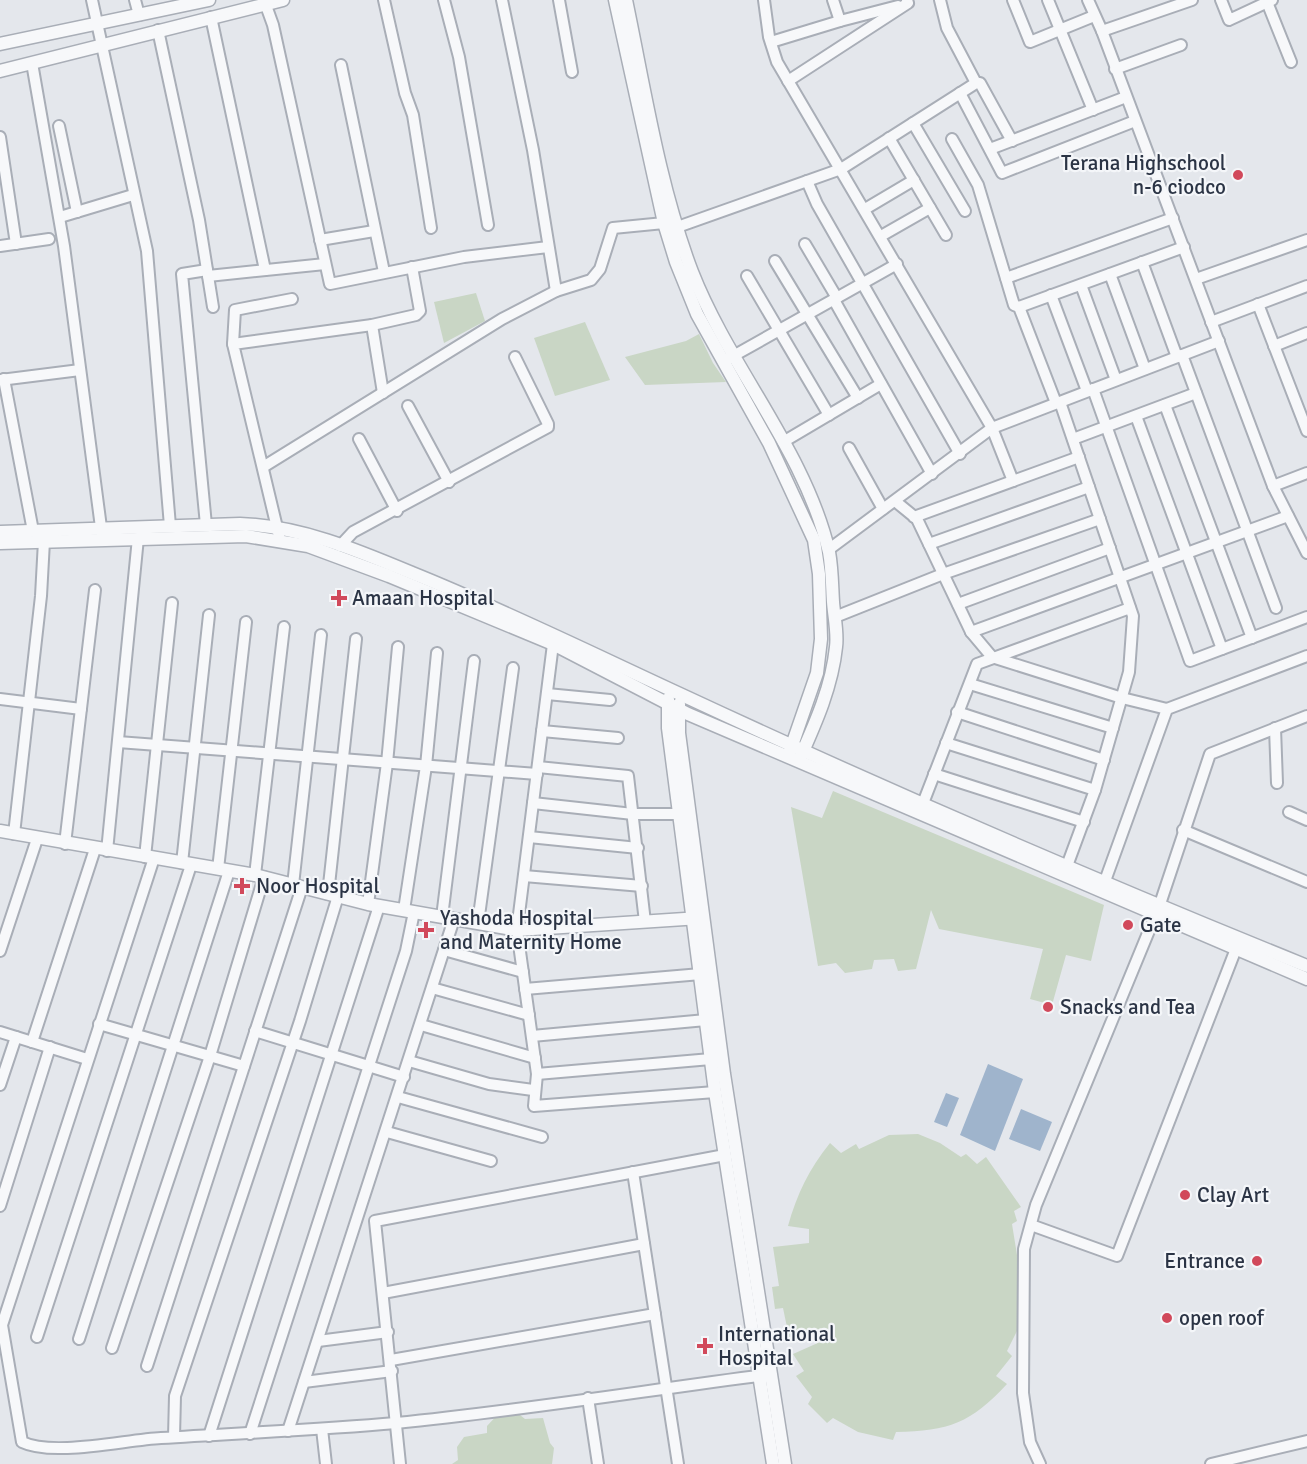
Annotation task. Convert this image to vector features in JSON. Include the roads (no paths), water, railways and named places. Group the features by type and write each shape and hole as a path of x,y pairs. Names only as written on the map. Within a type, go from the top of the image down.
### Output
{"street":[{"path":"92,0 99,23 100,44 147,250 170,526"},
{"path":"135,0 139,15"},
{"path":"0,44 209,0"},
{"path":"0,71 265,2 283,0"},
{"path":"384,0 405,93 413,115 431,228"},
{"path":"444,0 461,69 488,225"},
{"path":"502,0 531,140 556,291"},
{"path":"559,0 572,72"},
{"path":"615,0 669,227 697,314 794,461 828,549 837,645 825,700 795,754"},
{"path":"626,0 659,158 669,227"},
{"path":"764,0 771,42 788,81 992,428 1013,481"},
{"path":"833,0 840,21"},
{"path":"940,0 946,28 976,83 980,83 1012,141"},
{"path":"1013,0 1030,42 1094,16"},
{"path":"1048,0 1093,110"},
{"path":"1088,0 1173,218 1273,486 1307,553"},
{"path":"1102,32 1192,0"},
{"path":"1221,0 1229,20 1269,1 1291,62"},
{"path":"265,2 273,25 330,284 412,267 548,247"},
{"path":"771,42 907,2"},
{"path":"788,81 907,2"},
{"path":"211,17 265,270"},
{"path":"158,30 213,307"},
{"path":"1115,69 1181,45"},
{"path":"32,63 60,217 102,534"},
{"path":"341,65 384,272"},
{"path":"263,467 502,319 556,291 591,280 597,275 613,228 669,227 841,169 976,83"},
{"path":"960,93 1002,173 1135,121"},
{"path":"990,149 1126,97"},
{"path":"913,123 965,211"},
{"path":"59,126 77,212"},
{"path":"0,137 16,244"},
{"path":"889,138 946,235"},
{"path":"952,139 978,185 1014,305 1019,307 1073,439 1133,616 1129,672 1095,790 1066,869"},
{"path":"865,209 914,180"},
{"path":"807,181 817,204 960,454"},
{"path":"60,217 134,195"},
{"path":"881,236 930,208"},
{"path":"1006,278 1173,218"},
{"path":"320,240 374,231"},
{"path":"0,246 49,239"},
{"path":"1196,279 1307,240"},
{"path":"805,244 932,474"},
{"path":"1019,307 1184,247"},
{"path":"775,261 858,398"},
{"path":"1142,262 1196,393 1276,608"},
{"path":"206,525 182,274 325,264"},
{"path":"728,359 897,264"},
{"path":"233,344 372,325 419,314 412,267"},
{"path":"1110,274 1145,369"},
{"path":"747,276 829,415"},
{"path":"1081,285 1116,380"},
{"path":"1211,322 1307,286"},
{"path":"1051,296 1107,427 1190,661 1307,617"},
{"path":"279,542 278,527 233,344 235,310 292,299"},
{"path":"1258,304 1306,427"},
{"path":"372,325 383,393"},
{"path":"1274,346 1307,333"},
{"path":"828,549 960,454 992,428 1219,341"},
{"path":"340,546 353,532 397,511 549,426 515,357"},
{"path":"728,359 814,540 819,574 821,639 817,673 795,754"},
{"path":"33,531 2,380 80,370"},
{"path":"783,442 881,384"},
{"path":"1073,439 1196,393"},
{"path":"1165,405 1252,638"},
{"path":"408,406 449,482"},
{"path":"1136,416 1222,649"},
{"path":"359,439 397,511"},
{"path":"849,448 883,509"},
{"path":"914,517 1079,457"},
{"path":"1273,486 1307,473"},
{"path":"929,544 1089,487"},
{"path":"895,501 914,517 971,632 992,657 1122,698 1167,709 1307,656"},
{"path":"971,632 1287,516"},
{"path":"835,617 943,574 1100,519"},
{"path":"0,543 44,541 170,526 278,527 340,546 493,606 674,691 795,754"},
{"path":"0,532 33,531 138,538 246,537 308,546 389,576 553,644 673,707 795,754 1066,869 1238,943 1307,979"},
{"path":"32,1042 101,850 118,742 138,538"},
{"path":"14,834 44,541"},
{"path":"958,604 1110,548"},
{"path":"65,844 95,590"},
{"path":"172,603 157,745 149,858 99,1024 1,1325 21,1442 33,1448 398,1423 765,1375"},
{"path":"921,808 957,712 978,664 1130,608"},
{"path":"37,1337 136,1035 187,864 195,748 209,615"},
{"path":"79,1339 172,1045 224,870 232,751 246,622"},
{"path":"112,1348 210,1056 260,876 269,753 284,627"},
{"path":"147,1366 255,1031 297,886 307,756 321,635"},
{"path":"174,1437 175,1396 293,1044 333,895 356,639"},
{"path":"553,644 517,930 537,1074 533,1090 534,1106 715,1092"},
{"path":"209,1436 332,1056 374,905 398,647"},
{"path":"250,1434 406,951 437,653"},
{"path":"288,1431 387,1132 444,950 461,768 474,661"},
{"path":"478,923 513,668"},
{"path":"970,684 1113,728"},
{"path":"674,691 680,814 724,1074 765,1375 774,1464"},
{"path":"547,694 610,700"},
{"path":"0,699 81,709"},
{"path":"673,707 699,918 700,974 715,1092 765,1375 785,1464"},
{"path":"1106,881 1167,709"},
{"path":"957,712 1104,760"},
{"path":"1040,1464 1030,1442 1023,1393 1024,1249 1036,1205 1158,909 1210,754 1307,716"},
{"path":"1275,728 1277,783"},
{"path":"542,731 618,738"},
{"path":"118,742 499,771 537,770 628,776 645,922"},
{"path":"946,743 1095,790"},
{"path":"934,774 1084,822"},
{"path":"533,803 633,814 680,814"},
{"path":"1289,812 1307,820"},
{"path":"1183,830 1307,882"},
{"path":"0,831 260,876 374,905 517,930 699,918"},
{"path":"529,837 638,848"},
{"path":"0,951 36,839"},
{"path":"1066,869 1106,881 1158,909"},
{"path":"524,876 642,886"},
{"path":"1238,943 1307,966"},
{"path":"1031,1225 1117,1256 1238,943"},
{"path":"444,950 523,972"},
{"path":"525,989 700,974"},
{"path":"432,988 529,1015"},
{"path":"532,1036 706,1020"},
{"path":"99,1024 244,1066"},
{"path":"421,1025 535,1058"},
{"path":"255,1031 404,1077"},
{"path":"0,1032 87,1059"},
{"path":"0,1085 16,1037"},
{"path":"0,1206 50,1047"},
{"path":"537,1074 711,1059"},
{"path":"410,1061 489,1084 533,1090"},
{"path":"398,1097 542,1137"},
{"path":"387,1132 491,1161"},
{"path":"400,1464 398,1423 375,1221 725,1155"},
{"path":"633,1173 678,1464"},
{"path":"383,1293 644,1244"},
{"path":"390,1360 655,1314"},
{"path":"318,1341 387,1332"},
{"path":"304,1382 392,1371"},
{"path":"0,1392 12,1389"},
{"path":"588,1398 598,1464"},
{"path":"322,1429 326,1464"},
{"path":"1211,1464 1307,1441"}],"water":[{"path":"988,1064 1023,1079 995,1151 960,1135"},
{"path":"946,1093 959,1098 947,1127 934,1122"},
{"path":"1021,1109 1052,1122 1040,1151 1009,1139"}],"place":[{"name":"Terana Highschool n-6 ciodco","path":"1238,175"},
{"name":"Amaan Hospital","path":"339,598"},
{"name":"Noor Hospital","path":"242,886"},
{"name":"Gate","path":"1128,925"},
{"name":"Yashoda Hospital and Maternity Home","path":"426,930"},
{"name":"Snacks and Tea","path":"1048,1007"},
{"name":"Clay Art","path":"1185,1195"},
{"name":"Entrance","path":"1257,1261"},
{"name":"open roof","path":"1167,1318"},
{"name":"International Hospital","path":"705,1346"}]}
